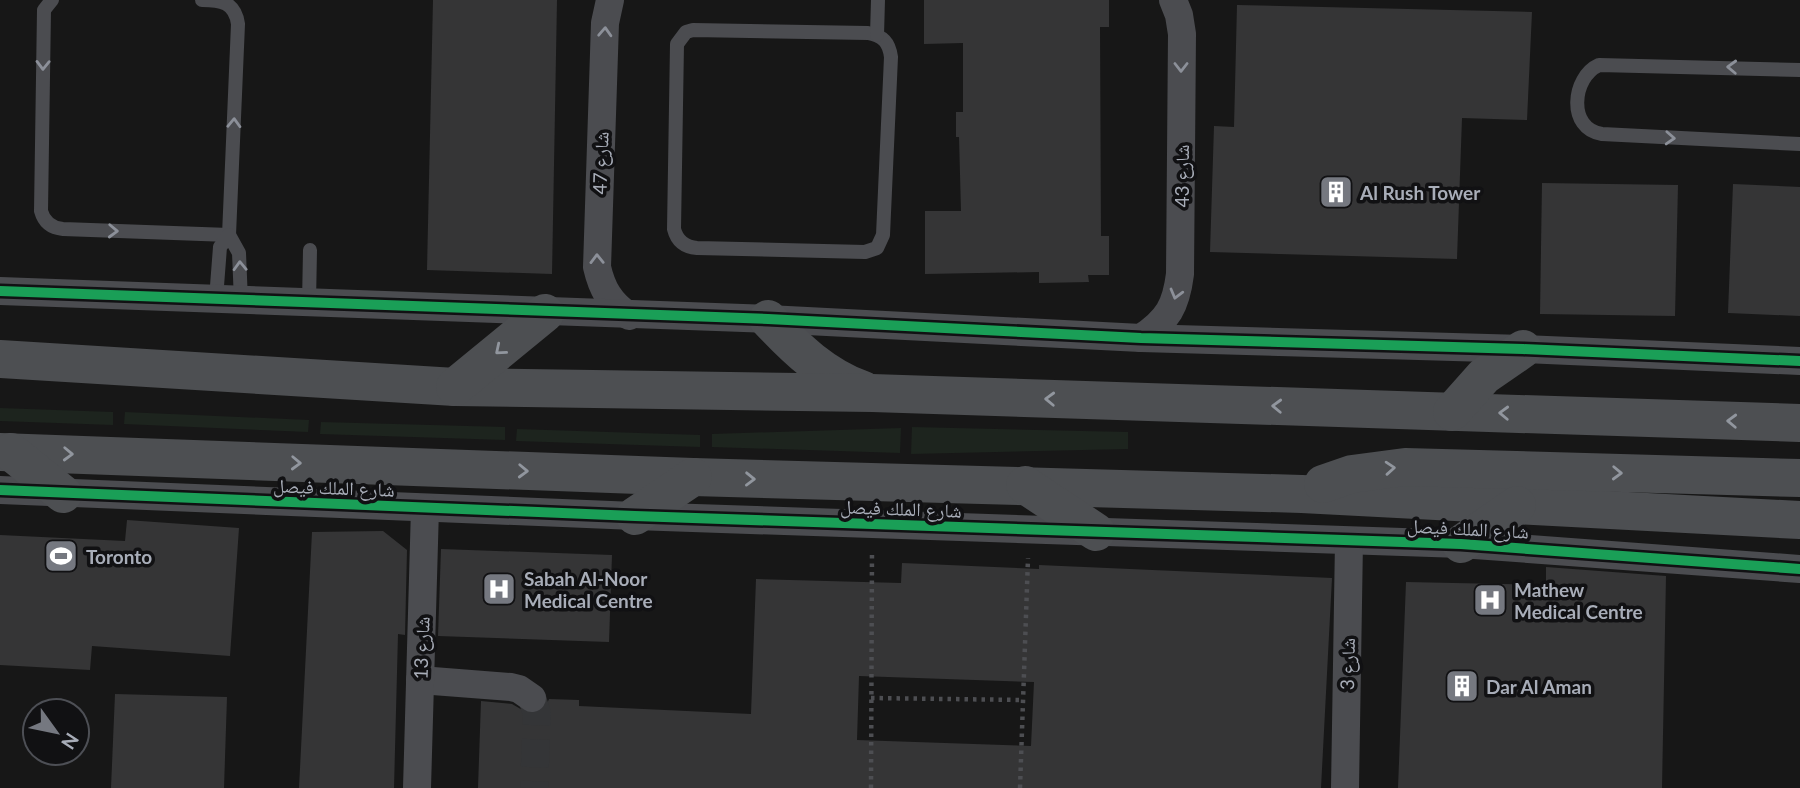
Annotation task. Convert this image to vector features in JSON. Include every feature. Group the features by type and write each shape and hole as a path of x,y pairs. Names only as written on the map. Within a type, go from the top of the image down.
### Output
{"main road":[{"path":"455,387 545,313"},
{"path":"768,319 790,342 840,382 872,393"},
{"path":"1452,412 1484,376 1523,349"},
{"path":"0,359 455,387 872,393 1800,423"},
{"path":"6,452 63,494"},
{"name":"شارع الملك فيصل","path":"6,452 693,477 1302,494 1800,520"},
{"path":"1302,494 1352,474 1405,467 1800,478"},
{"path":"635,516 693,477"},
{"path":"1025,485 1096,532"},
{"path":"1461,544 1517,505"}],"street":[{"name":"شارع 47","path":"610,0 604,23 597,267 607,295 616,307 629,316"},
{"name":"شارع 43","path":"1141,338 1157,327 1170,312 1178,294 1180,274 1182,34 1173,0"},
{"path":"0,291 545,313 768,319 1141,338 1523,349 1800,361"},
{"name":"شارع الملك فيصل","path":"0,490 635,516 1461,544 1800,569"},
{"name":"شارع 13","path":"417,788 425,508"},
{"name":"شارع 3","path":"1345,788 1349,541"},
{"path":"420,680 511,687 532,698"}],"lane":[{"path":"51,0 44,10 41,211 45,221 50,226 63,229 229,234"},
{"path":"202,0 225,2 232,7 238,24 229,234 239,253 229,300"},
{"path":"877,0 877,35"},
{"path":"693,30 877,35 885,40 891,57 883,235 877,248 865,252 696,248 683,244 674,229 677,44 680,37 693,30"},
{"path":"1800,70 1600,65 1591,68 1580,84 1578,112 1585,128 1593,133 1800,144"},
{"path":"229,234 220,247 229,300"},
{"path":"309,303 310,250"}],"path":[{"path":"870,788 873,524"},
{"path":"1020,788 1028,530"},
{"path":"871,698 1023,700"}],"shaded area":[{"path":"0,408 113,412 113,425 0,421"},
{"path":"125,412 309,420 308,432 124,424"},
{"path":"321,422 505,427 505,440 320,434"},
{"path":"912,427 1128,432 1128,449 911,454"},
{"path":"901,428 900,453 712,447 712,434"},
{"path":"517,429 700,435 700,447 516,441"}],"building":[{"path":"433,0 557,0 552,274 427,270"},
{"path":"924,0 1109,0 1109,27 1100,27 1101,236 1109,236 1109,275 1088,275 1089,282 1039,283 1039,272 925,274 925,211 961,211 956,112 963,112 963,43 924,44"},
{"path":"1237,5 1532,12 1527,120 1462,118 1457,259 1210,252 1214,126 1234,127"},
{"path":"1542,183 1678,185 1675,316 1540,314"},
{"path":"1733,184 1800,187 1800,316 1728,313"},
{"path":"127,520 239,528 230,656 92,646 90,670 0,665 0,535 125,541"},
{"path":"383,531 407,550 405,635 398,634 394,788 299,788 312,532"},
{"path":"441,549 612,555 609,642 438,636"},
{"path":"902,563 1039,569 1039,565 1332,578 1321,788 478,788 481,701 512,704 531,715 545,708 549,699 579,700 579,706 751,714 756,579 901,583","holes":["859,676 1034,682 1031,746 857,740"]},
{"path":"1546,567 1666,576 1662,788 1398,788 1406,582 1546,585"},
{"path":"115,694 227,697 224,788 111,788"}],"tunnel":[{"path":"532,698 537,714 534,788"}],"cycle path":[{"path":"0,291 768,319 1141,338 1523,349 1800,361"},
{"path":"0,490 635,516 1461,544 1800,569"}],"place":[{"name":"Al Rush Tower","path":"1336,192"},
{"name":"Toronto","path":"61,556"},
{"name":"Sabah Al-Noor Medical Centre","path":"499,589"},
{"name":"Mathew Medical Centre","path":"1490,600"},
{"name":"Dar Al Aman","path":"1462,686"}]}
